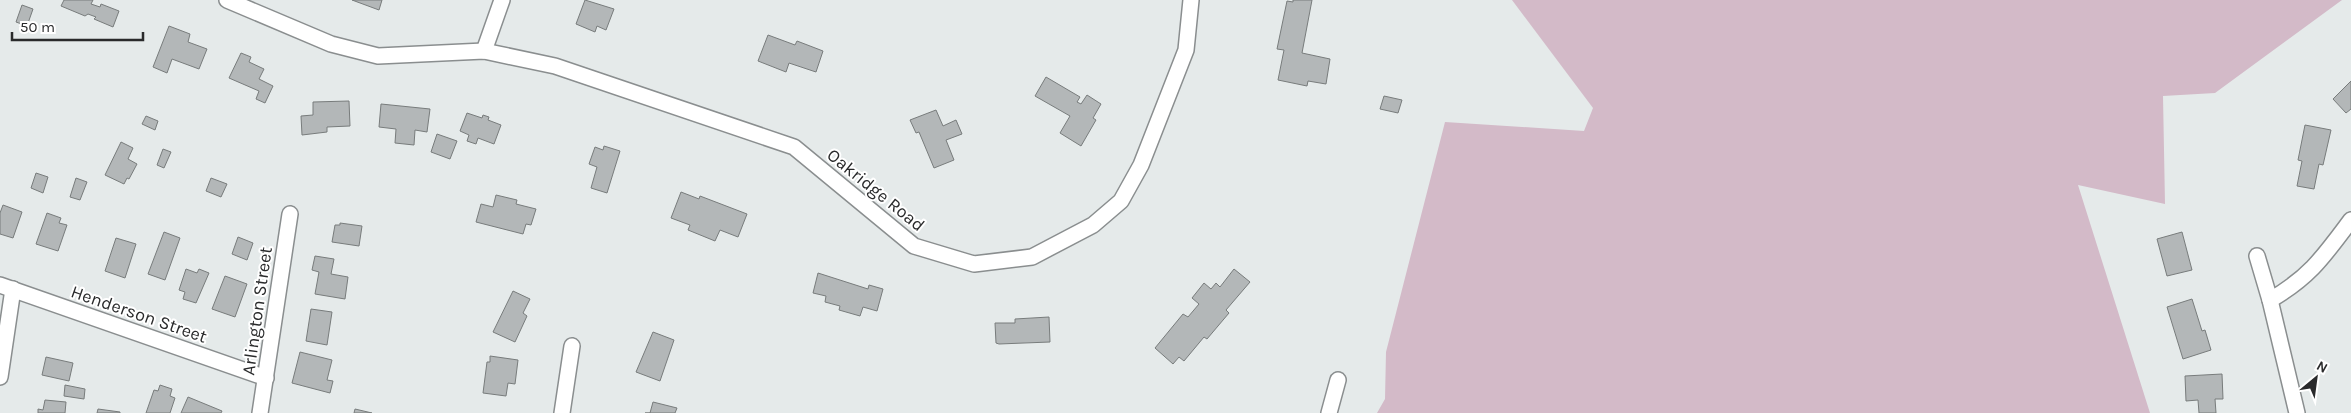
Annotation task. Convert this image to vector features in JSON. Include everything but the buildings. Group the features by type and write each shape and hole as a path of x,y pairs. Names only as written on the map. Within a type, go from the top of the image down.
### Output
{"street":[{"name":"Oakridge Road","path":"226,0 331,44 378,56 484,51 555,66 794,147 914,246 974,264 1032,257 1093,225 1121,201 1141,165 1186,50 1191,0"},
{"path":"484,51 502,0"},
{"name":"Arlington Street","path":"260,413 290,214"},
{"path":"2270,300 2292,287 2315,267 2351,220"},
{"path":"2257,256 2270,300 2297,413"},
{"path":"0,377 6,287"},
{"name":"Henderson Street","path":"6,287 266,378"},
{"path":"562,413 572,346"},
{"path":"1329,413 1338,380"}],"shaded area":[{"path":"1512,0 2342,0 2215,93 2163,96 2165,204 2078,185 2150,413 1377,413 1385,399 1386,352 1445,122 1584,131 1593,108"}]}
